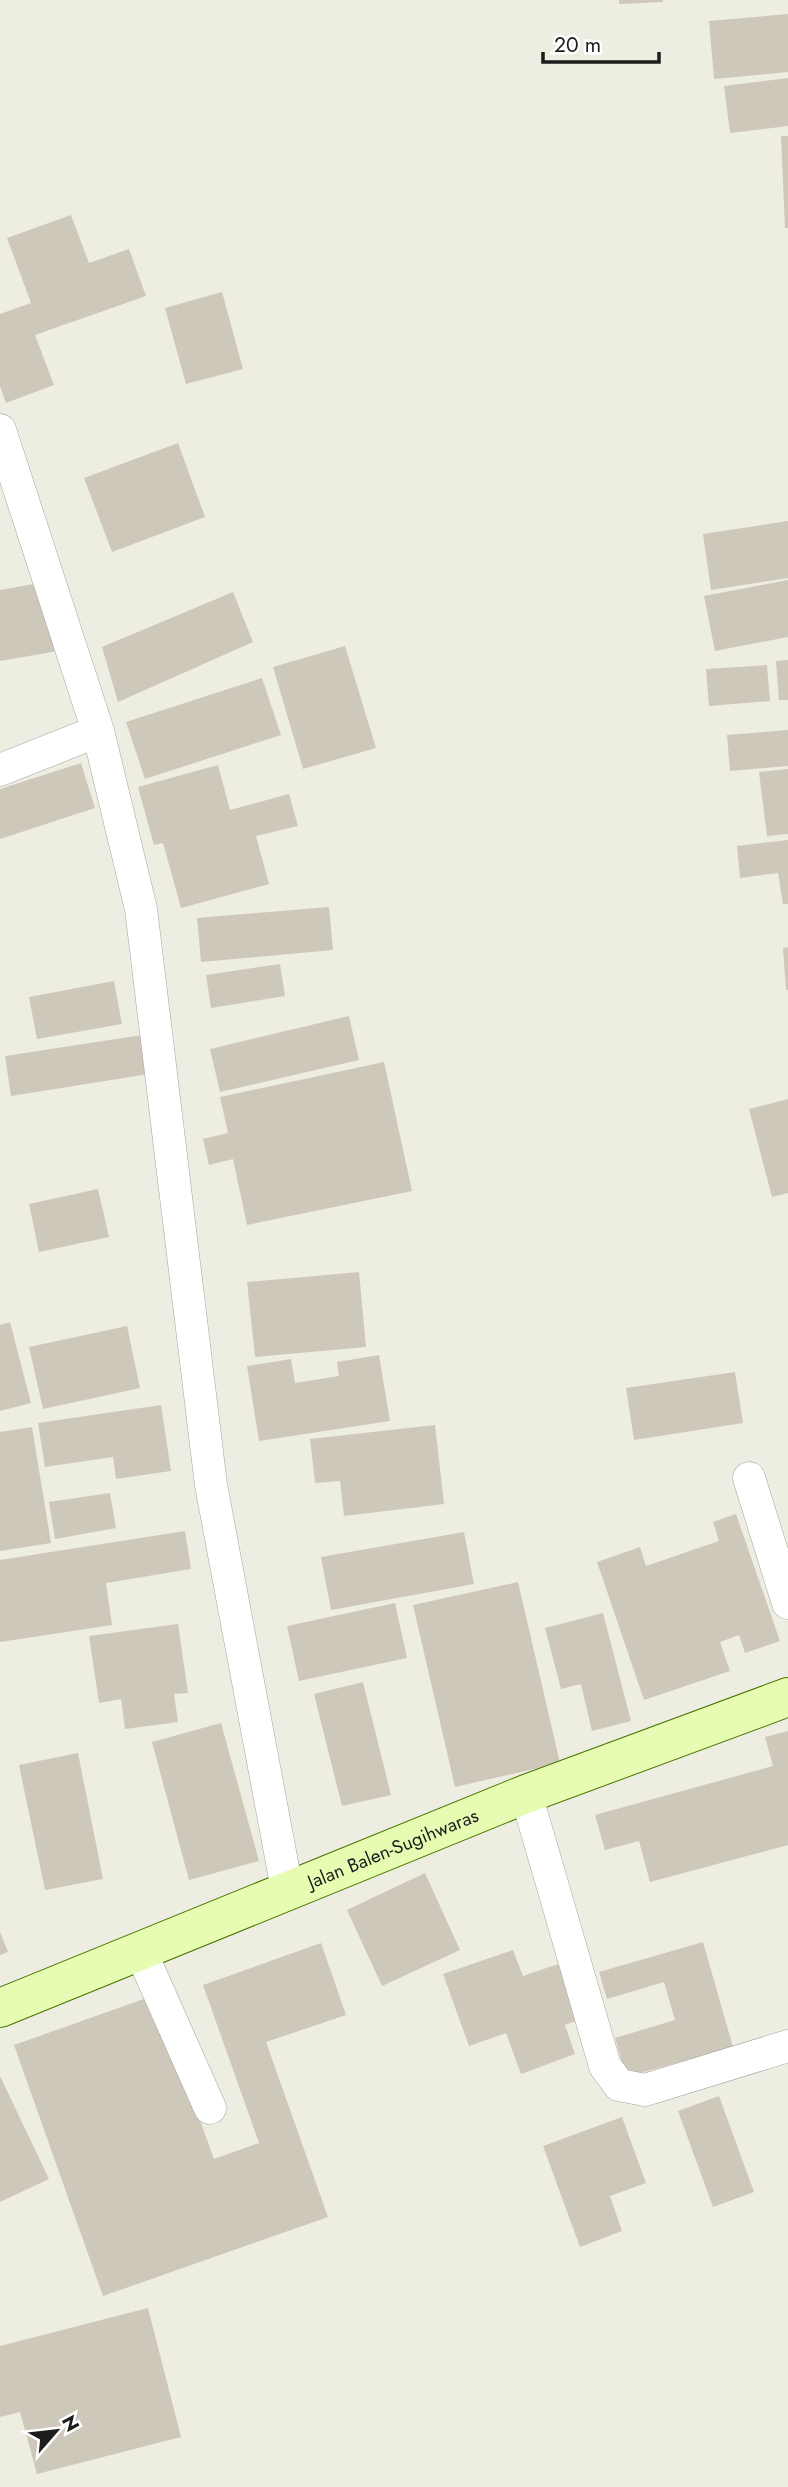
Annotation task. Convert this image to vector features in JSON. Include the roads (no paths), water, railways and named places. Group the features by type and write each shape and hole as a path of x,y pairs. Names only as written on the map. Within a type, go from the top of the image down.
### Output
{"street":[{"path":"0,430 98,731 141,909 211,1485 287,1889"},
{"path":"0,770 98,731"},
{"path":"749,1478 788,1603"},
{"name":"Jalan Balen-Sugihwaras","path":"0,2008 526,1794 788,1697"},
{"path":"526,1794 605,2066 619,2085 645,2090 788,2046"},
{"path":"140,1950 210,2108"}]}
